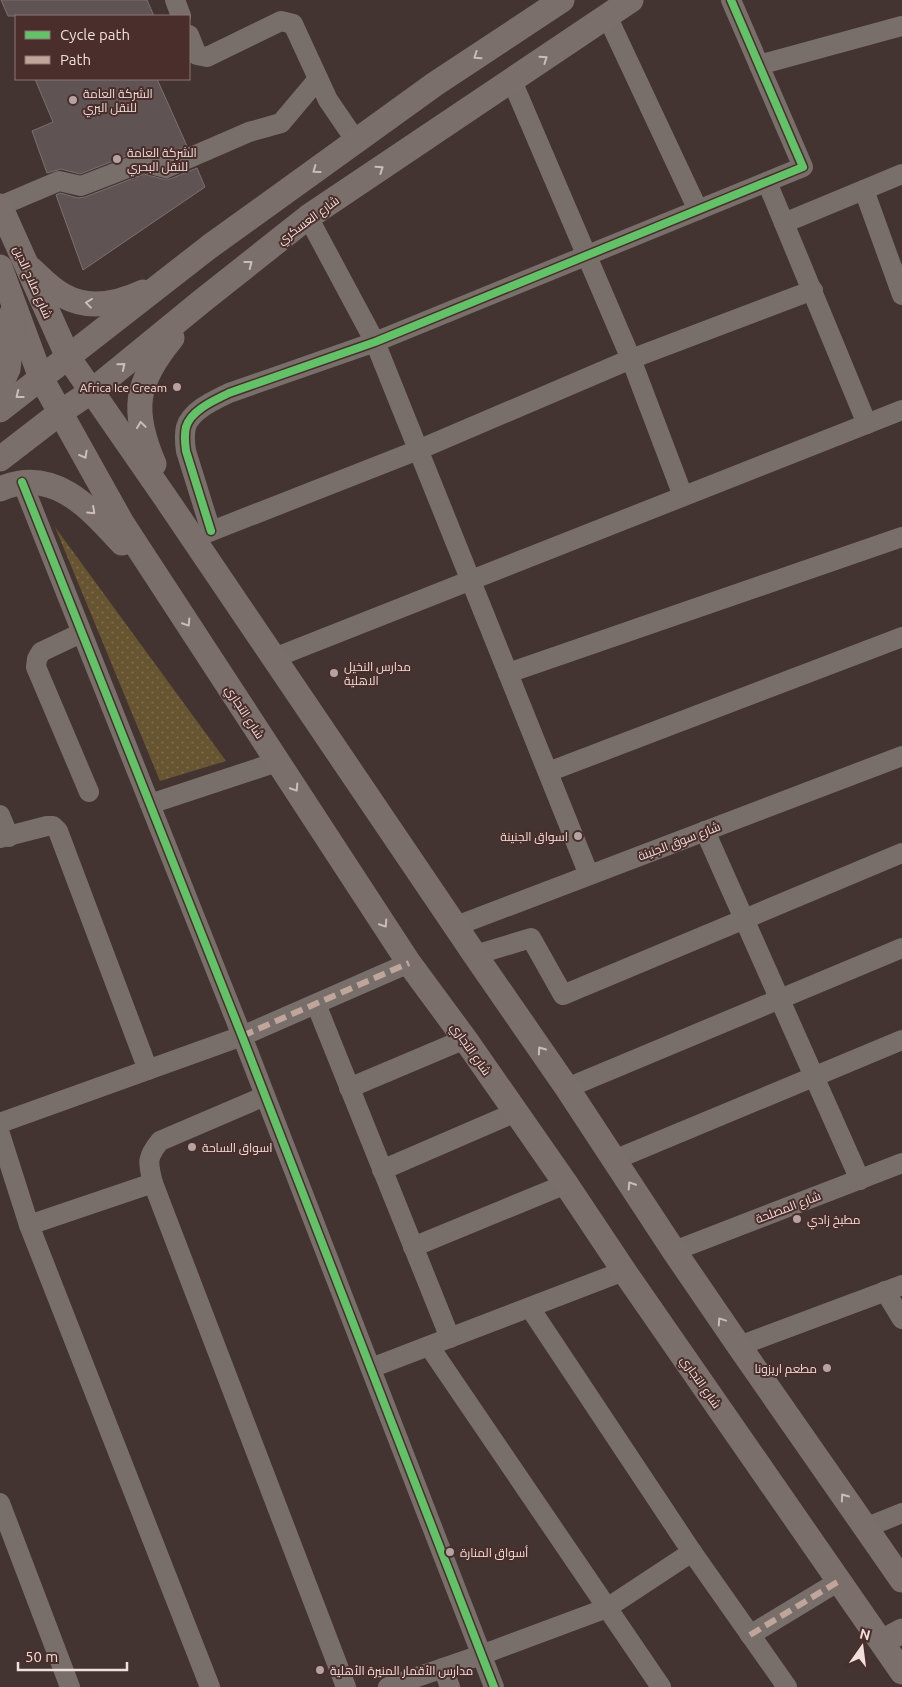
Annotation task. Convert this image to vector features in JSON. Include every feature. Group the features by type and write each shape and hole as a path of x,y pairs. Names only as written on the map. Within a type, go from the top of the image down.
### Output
{"main road":[{"path":"26,265 64,297 84,303 100,304 128,299 152,288 435,84 562,0"},
{"name":"شارع العسكري","path":"0,459 60,412 92,391 308,217 631,0"},
{"name":"شارع صلاح الدين","path":"0,206 68,357 92,391"},
{"path":"0,410 209,247"},
{"path":"0,387 8,369 12,333 12,312 3,274"},
{"name":"شارع صلاح الدين","path":"3,274 41,378 60,412"},
{"path":"170,503 142,434 140,416 141,396 151,366 202,301"},
{"path":"92,391 170,503 202,535 274,658 567,1088 738,1346 902,1580"},
{"name":"شارع التجاري","path":"60,412 122,522 409,963 516,1112 839,1581 892,1637 902,1672"},
{"path":"11,486 43,483 53,486 83,503 94,512 165,588"}],"street":[{"path":"175,0 181,15"},
{"path":"731,0 803,166 375,342 212,400 198,411 186,426 186,451 202,535 418,450 631,359 813,290"},
{"path":"607,16 698,210"},
{"path":"190,39 196,55 207,57 281,21 293,24 328,100 356,141"},
{"path":"759,65 902,26"},
{"path":"0,206 59,181 81,186 144,162 166,168 249,132 281,124 318,79"},
{"path":"512,81 631,359 683,496"},
{"path":"784,223 902,174"},
{"path":"767,182 867,424"},
{"path":"864,190 902,295"},
{"path":"308,217 375,342 589,875"},
{"path":"274,658 902,410"},
{"path":"11,486 81,633 150,804 242,1036 494,1687"},
{"path":"508,673 902,538"},
{"path":"81,633 41,652 37,659 36,667 89,792"},
{"path":"548,772 902,637"},
{"name":"شارع سوق الجنينة","path":"456,926 902,756"},
{"path":"150,804 277,762"},
{"path":"0,815 4,837 47,826 53,826 58,831 148,1070"},
{"path":"705,831 860,1180"},
{"path":"475,955 531,938 563,994 902,853"},
{"path":"567,1088 902,948"},
{"path":"0,1123 242,1036 409,963"},
{"path":"316,1004 450,1338"},
{"path":"349,1088 465,1039"},
{"path":"614,1160 902,1040"},
{"path":"265,1096 160,1141 154,1148 148,1163 153,1183 346,1687"},
{"path":"382,1170 516,1112"},
{"path":"0,1134 29,1225 210,1687"},
{"name":"شارع المصلحة","path":"674,1251 902,1163"},
{"path":"29,1225 153,1183"},
{"path":"413,1247 566,1184"},
{"path":"370,1368 624,1271"},
{"path":"738,1346 893,1288 902,1319"},
{"path":"530,1308 692,1552 787,1687"},
{"path":"429,1346 661,1687"},
{"path":"0,1503 70,1687"},
{"path":"865,1528 902,1513"},
{"path":"388,1687 607,1608 692,1552"},
{"path":"750,1635 839,1581"},
{"path":"443,1668 450,1687"}],"shaded area":[{"path":"55,527 226,761 160,781"}],"building":[{"path":"1,0 147,0 154,15 15,15 8,16"},
{"path":"35,80 157,80 187,146 165,155 139,151 80,174 61,169 47,173 32,131 53,122"},
{"path":"197,168 205,187 83,270 56,195 60,193 78,198 85,197 144,174 170,179"}],"marked path":[{"path":"242,1036 409,963"},
{"path":"750,1635 839,1581"}],"cycle path":[{"path":"211,531 186,451 185,442 185,430 189,421 204,406 229,393 375,342 803,167 731,0"},
{"path":"22,482 242,1036 494,1687"}],"place":[{"name":"الشركة العامة للنقل البري","path":"73,100"},
{"name":"الشركة العامة للنقل البحري","path":"117,159"},
{"name":"Africa Ice Cream","path":"177,387"},
{"name":"مدارس النخيل الاهلية","path":"334,673"},
{"name":"اسواق الجنينة","path":"578,836"},
{"name":"اسواق الساحة","path":"192,1147"},
{"name":"مطبخ زادي","path":"797,1219"},
{"name":"مطعم اريزونا","path":"827,1368"},
{"name":"أسواق المنارة","path":"450,1552"},
{"name":"مدارس الأقمار المنيرة الأهلية","path":"320,1670"}]}
